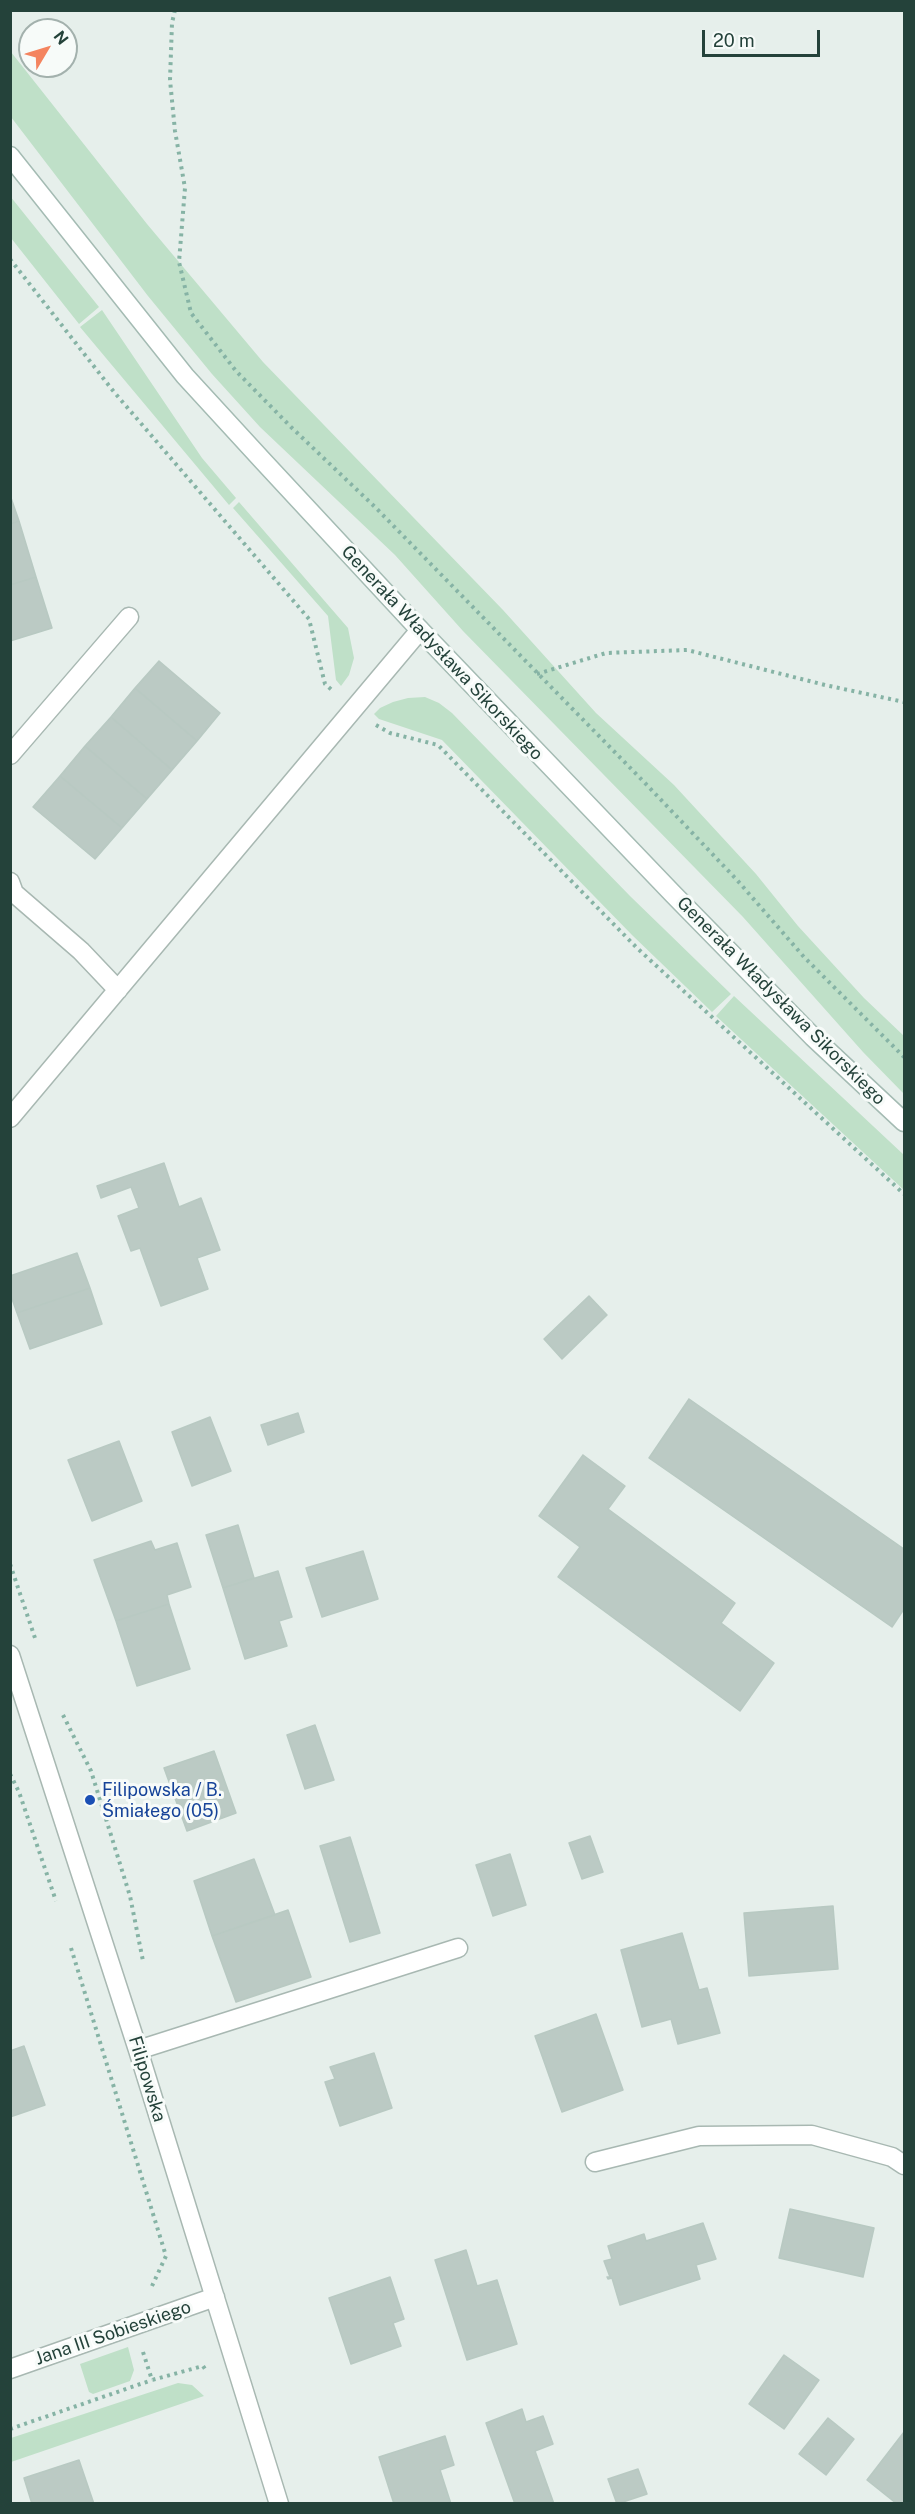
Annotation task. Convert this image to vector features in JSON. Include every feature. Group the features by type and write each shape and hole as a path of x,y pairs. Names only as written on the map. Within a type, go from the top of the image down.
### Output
{"street":[{"name":"Generała Władysława Sikorskiego","path":"10,156 185,376 420,630 697,920 813,1036 904,1122"},
{"path":"10,755 129,617"},
{"path":"10,1118 420,630"},
{"path":"10,882 14,893 81,951 118,990"},
{"name":"Filipowska","path":"10,1655 138,2050 279,2504"},
{"path":"138,2050 458,1948"},
{"path":"596,2162 699,2136 812,2135 892,2157 904,2165"},
{"name":"Jana III Sobieskiego","path":"10,2369 215,2297"}],"path":[{"path":"176,10 172,23 170,80 175,131 185,188 179,262 191,313 236,371 376,508 737,880 804,957 904,1057"},
{"path":"10,259 114,392 309,619 325,684 353,709 390,733 438,745 637,948 904,1194"},
{"path":"537,674 606,653 687,650 825,686 904,702"},
{"path":"10,1774 19,1792 59,1911"},
{"path":"69,1943 166,2256 149,2294 128,2303 152,2380"},
{"path":"10,2429 152,2380 203,2366 206,2373"}],"green space":[{"path":"11,52 18,61 18,78 32,78 147,224 263,362 503,610 596,713 674,785 756,874 798,926 864,998 904,1036 904,1094 863,1052 743,917 463,631 395,555 260,427 212,374 148,296 11,117"},
{"path":"10,196 99,307 79,324 11,238"},
{"path":"102,310 202,458 236,498 229,505 80,327"},
{"path":"239,502 348,628 354,658 349,675 341,686 336,680 328,616 233,508"},
{"path":"425,697 439,703 452,713 630,896 731,994 712,1012 632,935 442,740 379,719 374,714 380,708 393,702"},
{"path":"734,996 904,1155 904,1190 716,1016"},
{"path":"128,2347 134,2370 130,2381 93,2394 89,2392 80,2364"},
{"path":"178,2383 192,2385 204,2396 11,2462 11,2438"}],"building":[{"path":"10,495 19,521 10,524"},
{"path":"19,521 36,577 10,585 10,524"},
{"path":"36,577 52,628 10,641 10,585"},
{"path":"159,661 220,713 197,741 135,688"},
{"path":"135,688 197,741 172,770 111,717"},
{"path":"111,717 172,770 147,799 85,746"},
{"path":"85,746 147,799 122,828 60,776"},
{"path":"60,776 122,828 95,859 33,807"},
{"path":"164,1163 179,1207 201,1198 220,1250 197,1258 208,1289 161,1306 140,1248 131,1251 118,1216 139,1208 131,1187 101,1198 97,1186"},
{"path":"77,1253 90,1288 17,1313 10,1293 10,1276"},
{"path":"90,1288 102,1324 30,1349 17,1313"},
{"path":"589,1296 607,1315 562,1359 544,1339"},
{"path":"689,1399 904,1549 904,1609 892,1627 649,1458"},
{"path":"298,1413 304,1432 268,1445 261,1425"},
{"path":"210,1417 231,1471 192,1486 172,1432"},
{"path":"119,1441 142,1501 92,1521 68,1460"},
{"path":"583,1455 625,1486 608,1509 735,1603 721,1623 774,1663 740,1711 558,1577 580,1547 539,1516"},
{"path":"238,1525 254,1578 223,1588 206,1535"},
{"path":"151,1541 155,1550 177,1543 191,1587 167,1595 169,1604 116,1621 94,1560"},
{"path":"363,1551 378,1599 322,1617 306,1568"},
{"path":"278,1571 292,1617 279,1621 287,1646 245,1659 223,1588"},
{"path":"169,1604 190,1669 137,1686 116,1621"},
{"path":"315,1725 334,1780 305,1789 287,1735"},
{"path":"214,1751 236,1813 187,1831 164,1768"},
{"path":"590,1836 603,1872 582,1879 569,1843"},
{"path":"350,1837 380,1933 350,1942 320,1846"},
{"path":"510,1854 526,1905 493,1916 476,1865"},
{"path":"254,1859 275,1915 212,1936 194,1881"},
{"path":"833,1906 838,1969 749,1976 744,1913"},
{"path":"288,1910 311,1977 236,2002 212,1936"},
{"path":"682,1933 699,1990 707,1988 720,2033 678,2044 671,2019 642,2027 621,1950"},
{"path":"596,2014 623,2090 562,2112 535,2036"},
{"path":"24,2046 45,2105 10,2117 10,2051"},
{"path":"374,2053 392,2108 340,2126 325,2082 335,2079 330,2067"},
{"path":"790,2209 874,2228 863,2277 779,2258"},
{"path":"703,2223 716,2259 696,2265 700,2279 620,2305 612,2278 607,2277 610,2277 604,2261 612,2259 608,2246 644,2234 646,2241"},
{"path":"466,2250 477,2286 497,2280 517,2344 467,2360 435,2260"},
{"path":"390,2277 404,2319 393,2323 401,2346 351,2364 329,2298"},
{"path":"784,2355 819,2380 784,2429 749,2404"},
{"path":"522,2409 526,2422 543,2416 553,2444 535,2451 554,2504 515,2504 486,2423"},
{"path":"828,2418 854,2439 826,2475 799,2454"},
{"path":"904,2432 904,2504 897,2504 867,2480"},
{"path":"445,2436 454,2465 440,2470 451,2504 394,2504 379,2457"},
{"path":"79,2460 94,2504 32,2504 24,2478"},
{"path":"638,2469 647,2494 617,2504 608,2479"}],"place":[{"name":"Filipowska / B. Śmiałego (05)","path":"90,1800"}]}
